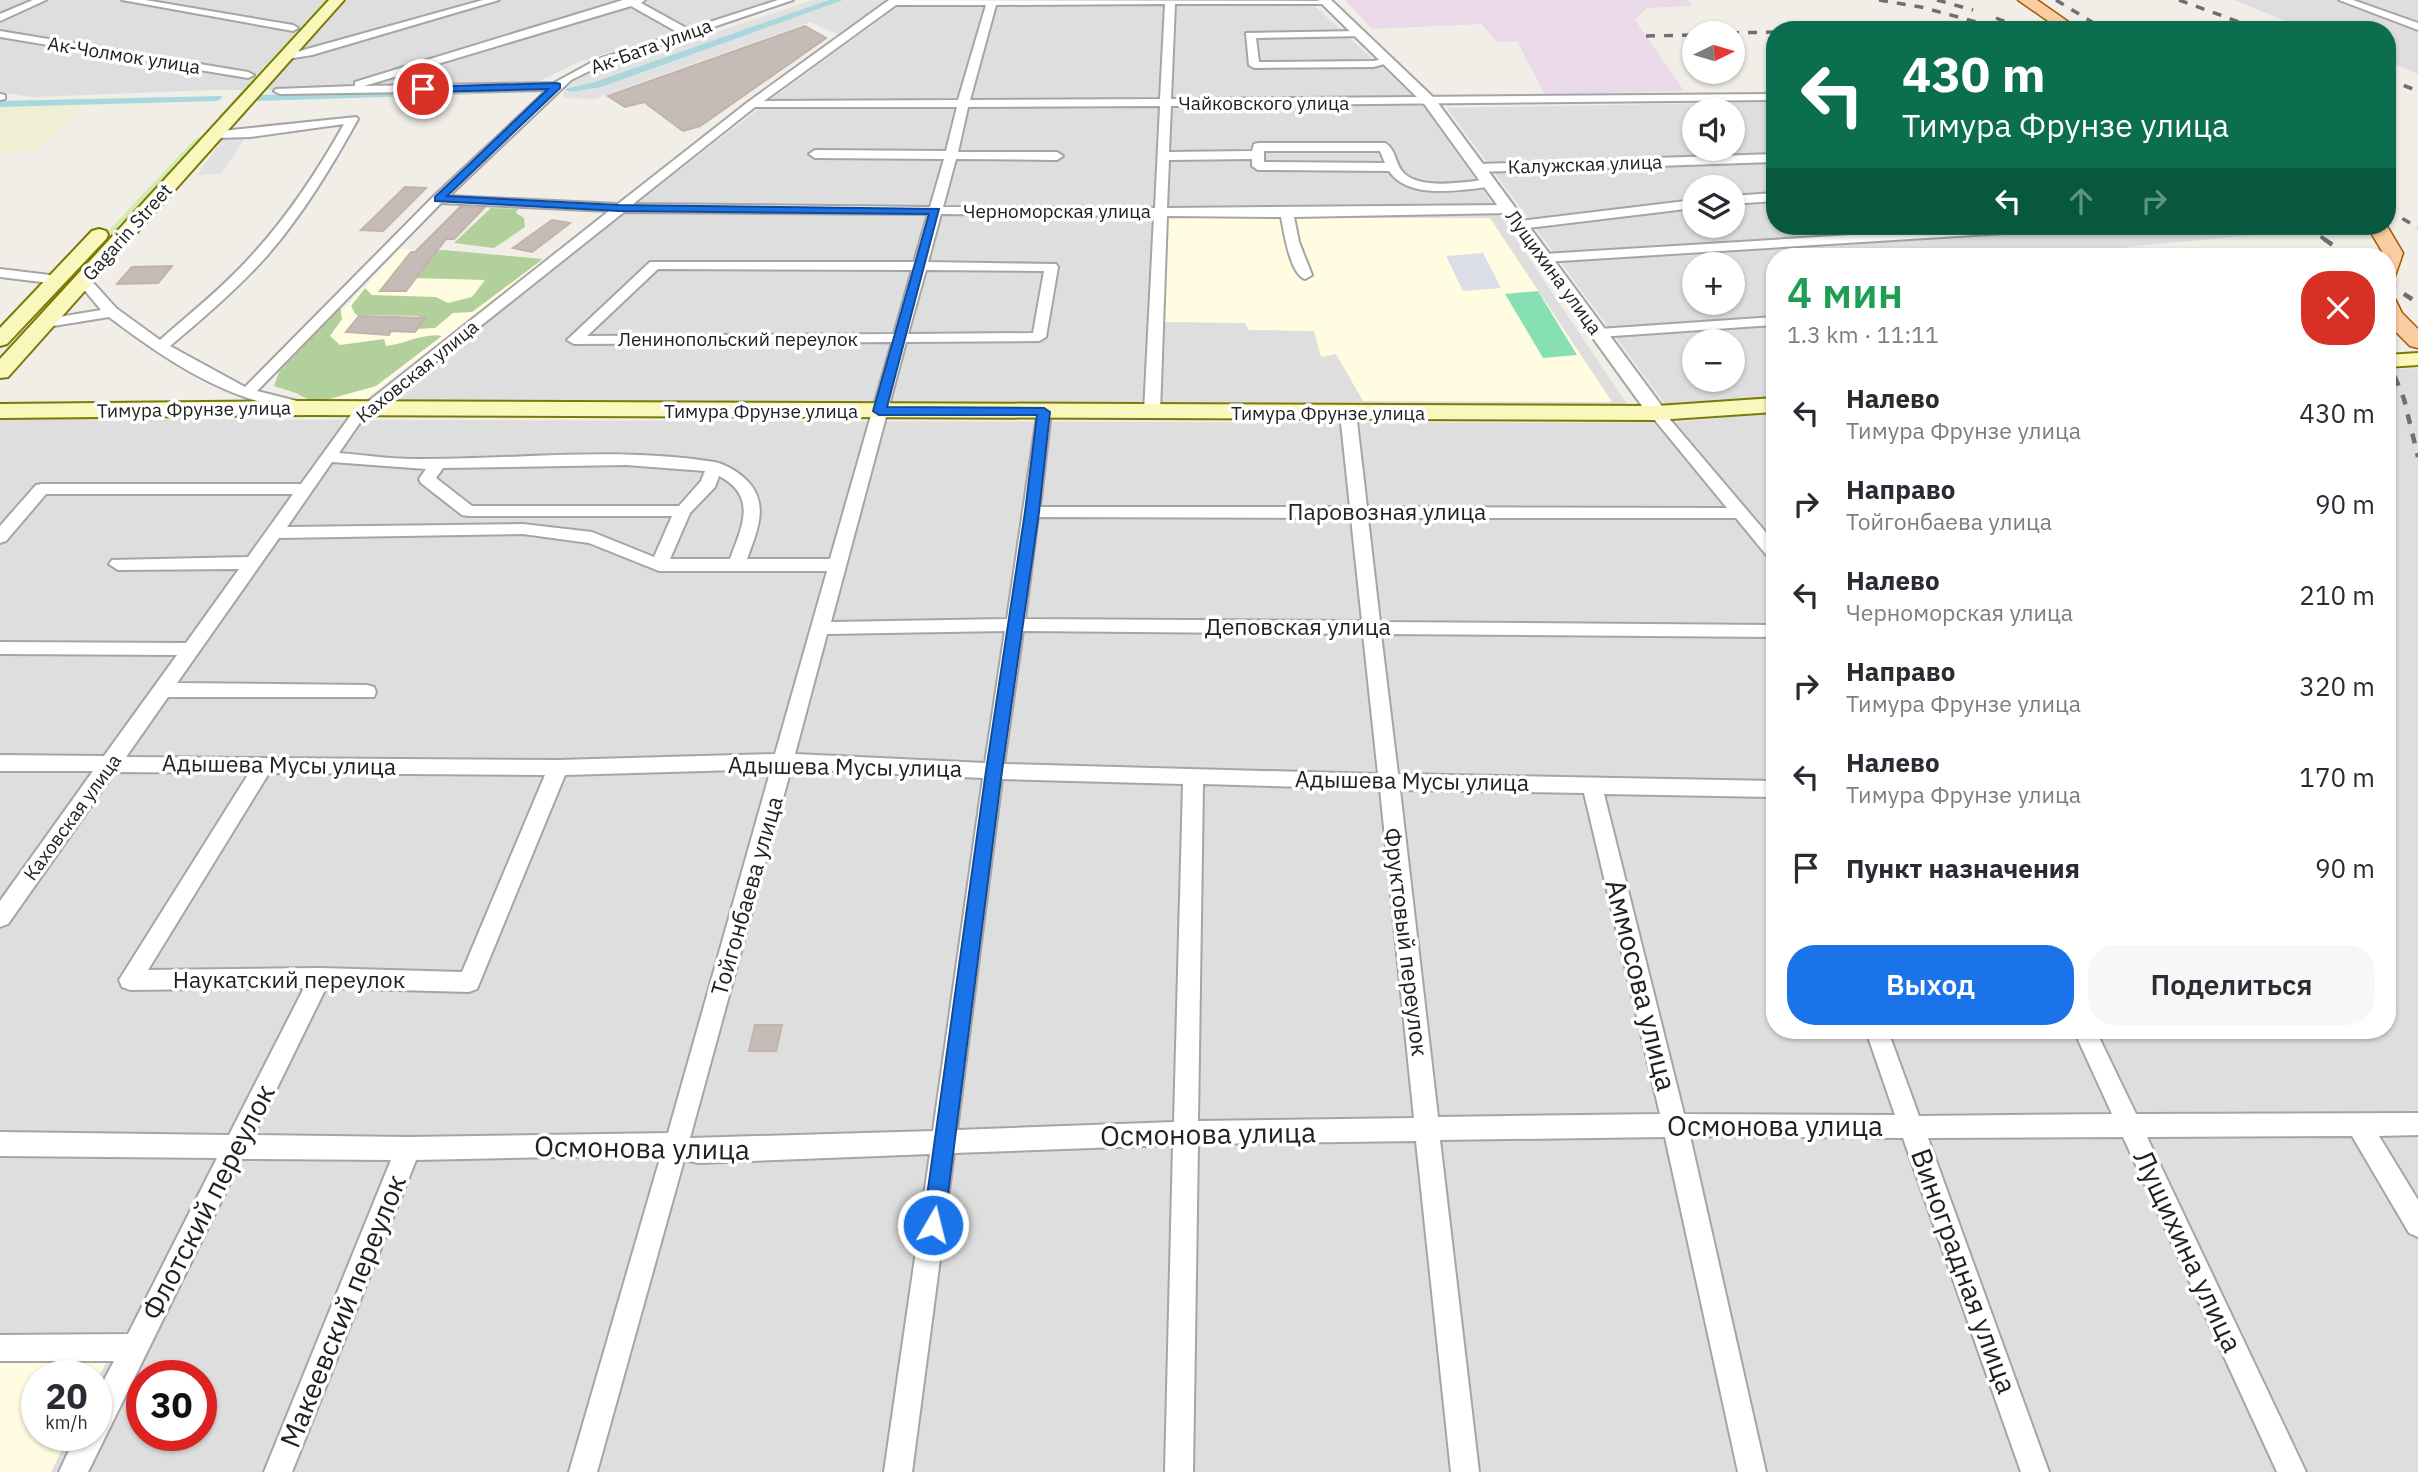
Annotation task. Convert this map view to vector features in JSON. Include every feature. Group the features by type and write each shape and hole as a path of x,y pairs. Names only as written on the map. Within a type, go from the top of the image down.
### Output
{"main road":[{"path":"251,84 293,28 319,0"},
{"path":"251,84 287,56 338,0"},
{"path":"2026,0 2058,21"},
{"name":"Gagarin Street","path":"0,372 216,134 251,84"},
{"name":"Gagarin Street","path":"0,340 7,326 58,280 251,84"},
{"path":"2396,320 2418,341"},
{"path":"7,326 47,323"},
{"path":"2396,360 2418,359"},
{"name":"Тимура Фрунзе улица","path":"0,411 309,408 1657,413 1766,406"}],"street":[{"path":"0,18 41,0"},
{"path":"127,0 293,28"},
{"path":"287,56 308,53 494,0"},
{"name":"Ак-Бата улица","path":"557,86 567,78 600,62 788,0"},
{"path":"2344,0 2418,27"},
{"path":"2364,8 2385,0"},
{"path":"338,91 633,1 687,33"},
{"path":"895,1 1324,1"},
{"name":"Каховская улица","path":"0,918 356,418 752,104 895,1"},
{"name":"Лущихина улица","path":"1324,1 1430,102 1657,413 1766,543"},
{"name":"Тойгонбаева улица","path":"583,1472 678,1147 951,155 972,65 992,2"},
{"path":"1152,412 1167,104 1165,2"},
{"name":"Ак-Чолмок улица","path":"0,34 251,84"},
{"path":"1361,34 1250,36 1254,65 1373,64 1388,60"},
{"path":"280,91 557,86"},
{"name":"Тимура Фрунзе улица","path":"247,393 438,199 557,86"},
{"name":"Чайковского улица","path":"752,104 1167,104 1766,97"},
{"path":"161,347 252,263 299,207 333,156 352,119 250,133 216,134"},
{"path":"1393,167 1258,166 1256,155 1258,147 1385,147 1393,167 1405,180 1416,184 1447,186 1489,183"},
{"path":"815,154 1057,156"},
{"path":"1164,156 1256,155"},
{"name":"Калужская улица","path":"1479,168 1766,158"},
{"path":"1745,199 1766,198"},
{"name":"Черноморская улица","path":"438,199 619,208 935,211 1287,212 1508,209"},
{"path":"1520,225 1682,205"},
{"path":"1287,212 1292,242 1305,275"},
{"path":"1544,258 1911,235"},
{"name":"Ленинопольский переулок","path":"655,265 1051,267 1039,337 900,338 574,340 655,265"},
{"path":"0,273 58,280"},
{"path":"84,281 89,292 111,312 161,347 247,393 309,408"},
{"path":"47,323 111,312"},
{"path":"1599,334 1766,322"},
{"path":"898,1472 1044,412"},
{"name":"Фруктовый переулок","path":"1348,413 1387,782 1430,1130 1465,1472"},
{"path":"326,457 438,464 626,460 714,467 739,480 753,500 752,521 736,565"},
{"path":"438,464 426,479 468,511 683,511"},
{"path":"659,565 683,511 709,483 714,467"},
{"path":"0,537 42,489 305,489"},
{"name":"Паровозная улица","path":"1032,512 1742,513"},
{"path":"275,533 523,530 592,538 659,565 839,565"},
{"path":"118,564 254,563"},
{"name":"Деповская улица","path":"821,628 1016,625 1766,631"},
{"path":"0,649 191,649"},
{"path":"163,690 367,692"},
{"name":"Адышева Мусы улица","path":"0,763 558,768 785,761 994,771 1766,789"},
{"name":"Наукатский переулок","path":"264,765 130,980 320,978 469,982 558,768"},
{"path":"1179,1472 1188,1133 1193,775"},
{"name":"Аммосова улица","path":"1592,785 1675,1125 1752,1472"},
{"name":"Флотский переулок","path":"112,1393 320,978"},
{"name":"Виноградная улица","path":"1880,1039 2035,1472"},
{"name":"Лущихина улица","path":"2089,1039 2292,1472"},
{"name":"Осмонова улица","path":"0,1144 408,1149 660,1143 699,1151 1188,1133 1675,1125 2130,1127 2418,1124"},
{"path":"2359,1125 2418,1224"},
{"name":"Макеевский переулок","path":"278,1472 408,1149"},
{"path":"0,1348 135,1347"},
{"path":"73,1472 84,1451"}],"shaded area":[{"path":"0,0 775,0 579,62 520,90 388,87 367,81 336,90 213,90 32,97 0,92"},
{"path":"813,0 887,0 838,34 810,22 595,99 563,98 565,82"},
{"path":"901,0 1308,0 1421,103 1629,407 380,402 774,97 881,19"},
{"path":"1345,0 1688,0 1693,6 1647,8 1635,20 1684,91 1545,95 1517,41 1497,42 1482,24 1372,29"},
{"path":"2234,0 2418,0 2418,74 2396,65 2396,21 2286,21"},
{"path":"1766,102 1766,235 2252,235 2127,248 1766,248 1766,400 1667,407 1447,108 1682,104 1682,161 1745,161 1745,103"},
{"path":"248,134 221,174 197,175 225,136"},
{"path":"1167,218 1490,218 1612,402 1363,401 1336,354 1321,357 1314,331 1249,330 1245,323 1163,322"},
{"path":"400,249 546,259 365,399 315,398 284,373"},
{"path":"1483,253 1501,288 1463,291 1446,256"},
{"path":"2418,368 2418,1472 0,1472 0,419 1676,422 1766,414 1766,1039 2396,1039 2396,369"},
{"path":"0,1359 108,1359 21,1360 21,1451 61,1451 51,1472 0,1472"}],"green space":[{"path":"325,0 334,0 221,118 218,117"},
{"path":"79,106 77,112 37,150 0,153 0,107"},
{"path":"209,131 42,313 35,314 34,310 193,141"},
{"path":"491,208 518,209 516,213 524,218 525,227 494,248 454,243"},
{"path":"434,251 543,259 472,312 453,313 435,328 417,329 419,316 356,315 351,306 365,288 372,295 436,297 448,303 472,297 485,280 414,278 436,253"},
{"path":"1538,291 1577,355 1543,358 1505,294"},
{"path":"340,307 342,319 330,336 340,345 384,339 386,346 429,336 442,336 376,386 315,403 274,386 279,372"}],"building":[{"path":"805,26 826,38 700,126 683,131 644,102 625,107 608,96"},
{"path":"405,187 426,188 383,231 361,230"},
{"path":"460,207 484,208 454,239 446,239 406,291 380,291 411,252 415,252"},
{"path":"552,220 570,223 532,252 513,248"},
{"path":"172,266 158,283 117,284 132,267"},
{"path":"359,316 425,318 415,332 391,331 389,335 346,332"},
{"path":"755,1025 782,1025 776,1051 749,1051"}],"waterway":[{"path":"570,89 597,85 838,0"},
{"path":"257,98 535,90"},
{"path":"0,104 217,98"}],"railway":[{"path":"1879,0 1921,7 1973,21"},
{"path":"1937,0 1973,10"},
{"path":"2056,0 2090,21"},
{"path":"2179,0 2236,21"},
{"path":"1996,18 2003,21"},
{"path":"1745,33 1766,32"},
{"path":"1646,36 1682,35"},
{"path":"2396,82 2418,91"},
{"path":"2396,215 2418,228"},
{"path":"2319,235 2327,241"},
{"path":"2324,239 2337,248"},
{"path":"2396,289 2418,303"},
{"path":"2396,380 2404,399 2418,457"}],"route":[{"path":"423,89 557,86 438,199 619,208 935,211 879,411 1044,412 933,1225"}]}
